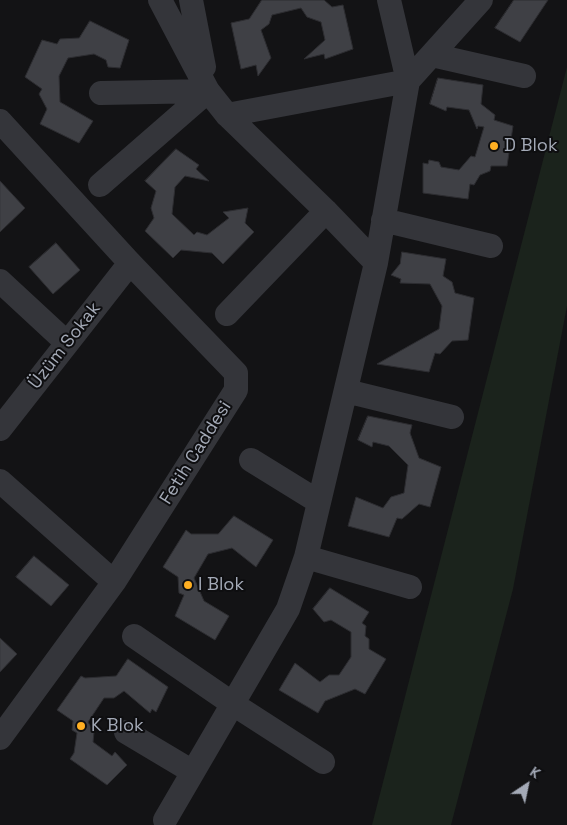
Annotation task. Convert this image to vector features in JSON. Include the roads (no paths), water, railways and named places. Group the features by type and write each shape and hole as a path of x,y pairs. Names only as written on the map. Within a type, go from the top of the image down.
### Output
{"street":[{"path":"160,0 208,91 227,115 326,211 376,263"},
{"path":"191,0 208,91"},
{"path":"165,820 288,609 306,557 376,263 408,82 389,0"},
{"path":"227,115 408,82 481,0"},
{"path":"432,56 524,76"},
{"path":"101,93 208,91"},
{"path":"100,185 208,91"},
{"name":"Fetih Caddesi","path":"0,121 10,146 130,263 236,373 236,390 114,582 0,738"},
{"path":"227,314 326,211"},
{"path":"384,220 491,246"},
{"name":"Üzüm Sokak","path":"0,429 130,263"},
{"path":"0,281 68,343"},
{"path":"346,391 452,418"},
{"path":"251,460 320,502"},
{"path":"0,481 114,582"},
{"path":"306,557 410,587"},
{"path":"134,636 233,704 323,762"},
{"path":"126,732 193,772"}],"place":[{"name":"D Blok","path":"494,146"},
{"name":"I Blok","path":"188,585"},
{"name":"K Blok","path":"81,726"}]}
